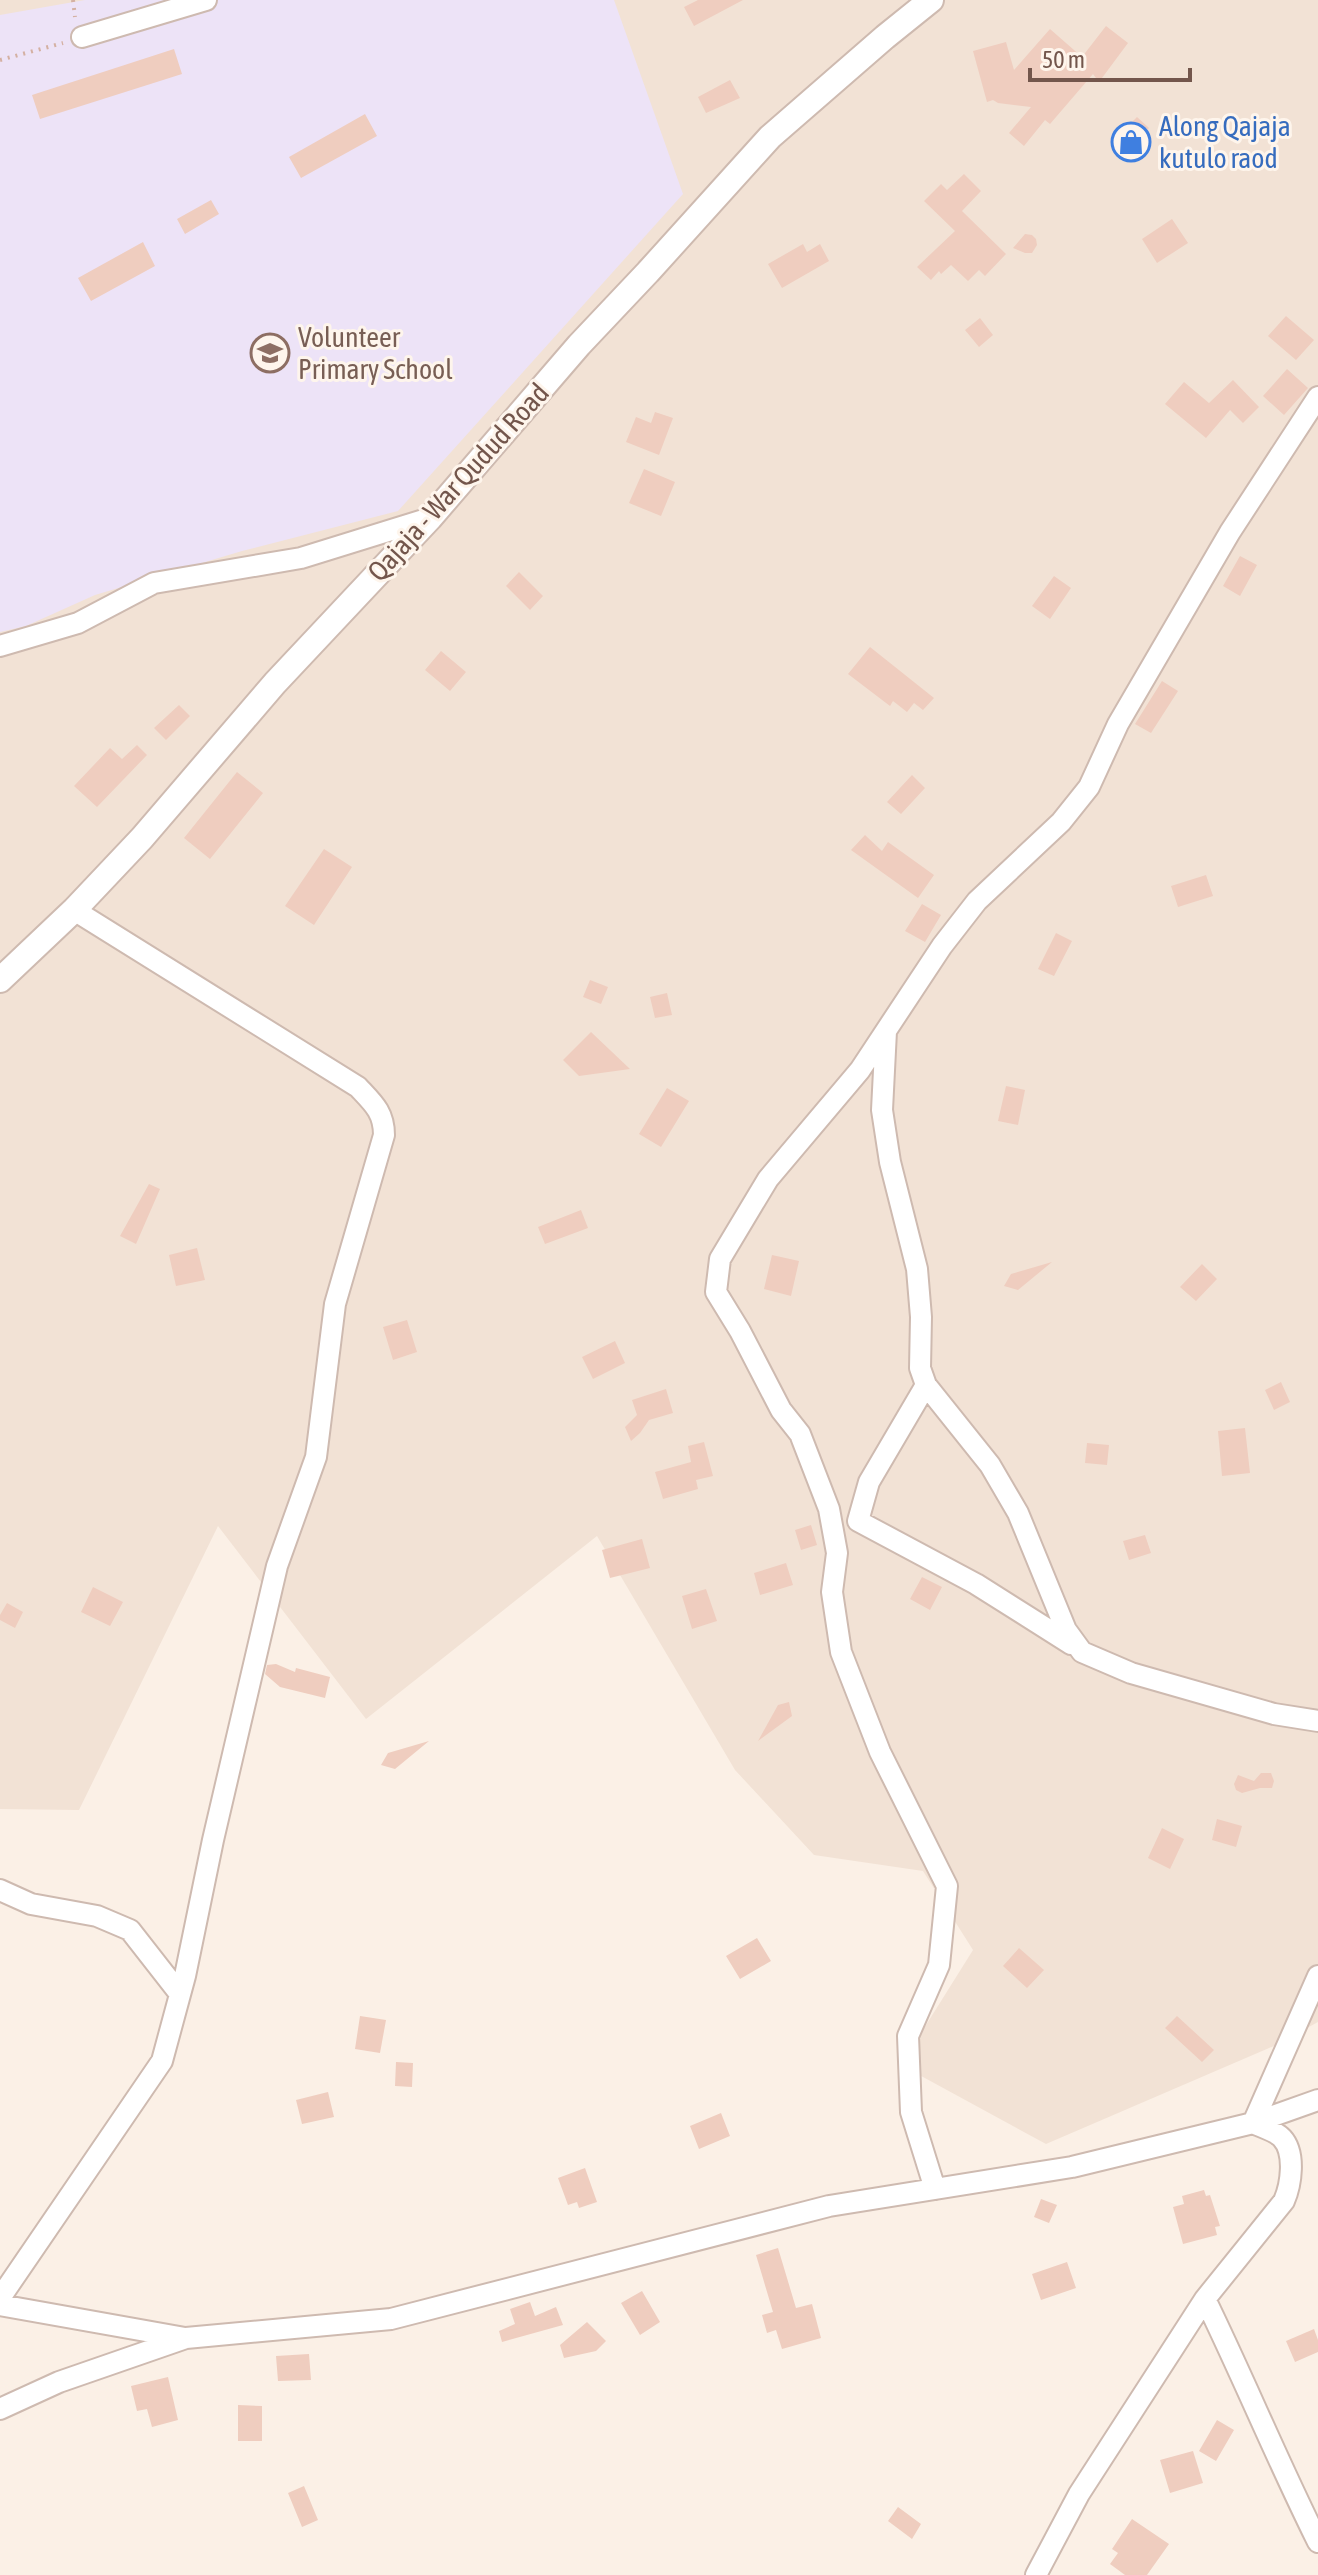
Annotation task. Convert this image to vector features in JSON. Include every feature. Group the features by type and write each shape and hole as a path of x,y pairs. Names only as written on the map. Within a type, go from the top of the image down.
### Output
{"street":[{"path":"82,37 206,0"},
{"name":"Qajaja - War Qudud Road","path":"0,980 74,910 142,838 275,683 430,518 579,345 770,137 931,0"},
{"path":"935,2189 911,2112 908,2036 939,1965 947,1886 880,1752 841,1652 832,1592 837,1553 829,1509 800,1434 781,1410 716,1292 720,1259 768,1179 860,1070 942,946 977,901 1061,822 1089,787 1118,724 1222,545 1318,397"},
{"path":"0,646 78,623 154,583 301,558 430,518"},
{"path":"0,2298 162,2061 277,1566 316,1457 335,1304 384,1135 384,1121 358,1087 74,910"},
{"path":"886,1031 882,1110 890,1162 917,1269 921,1317 920,1368 926,1385 990,1465 1011,1501 1066,1630 1082,1652"},
{"path":"837,1553 858,1521 869,1482 926,1385"},
{"path":"858,1521 976,1584 1082,1652 1131,1673 1274,1714 1318,1721"},
{"path":"0,1890 31,1904 97,1916 130,1930 180,1994"},
{"path":"1253,2123 1318,1976"},
{"path":"0,2409 59,2382 186,2338 391,2319 829,2206 1072,2167 1253,2123 1318,2100"},
{"path":"1036,2575 1079,2494 1205,2299 1284,2201 1290,2187 1288,2150 1282,2138 1253,2123"},
{"path":"1205,2299 1318,2542"},
{"path":"0,2305 186,2338"}],"path":[{"path":"0,60 82,37"}],"shaded area":[{"path":"0,0 1318,0 1318,2022 1274,2046 1046,2144 901,2065 973,1950 923,1871 814,1855 735,1770 597,1536 366,1719 218,1526 79,1810 0,1809"},
{"name":"Volunteer Primary School","path":"85,0 614,0 683,194 398,511 242,551 95,595 26,626 0,632 0,15"}],"building":[{"path":"698,0 743,0 694,26 684,7"},
{"path":"1106,26 1128,43 1099,82 1093,74 1050,124 1045,120 1024,146 1009,133 1031,107 993,100 987,102 973,51 1006,42 1014,70 1050,29 1082,57"},
{"path":"174,49 182,74 40,119 32,95"},
{"path":"730,80 740,98 706,113 698,97"},
{"path":"365,114 377,136 301,178 289,157"},
{"path":"1137,117 1149,128 1135,142 1123,131"},
{"path":"964,174 981,191 962,211 1006,254 985,276 979,270 968,281 951,265 931,280 917,267 955,231 924,201 941,184 947,190"},
{"path":"211,200 219,214 185,234 177,219"},
{"path":"1172,219 1188,243 1157,263 1142,239"},
{"path":"1025,234 1036,239 1037,245 1032,253 1013,248"},
{"path":"143,242 155,266 91,301 78,278"},
{"path":"803,244 807,252 820,244 829,261 782,288 768,264"},
{"path":"1286,316 1314,340 1296,360 1268,336"},
{"path":"980,318 993,335 979,347 965,330"},
{"path":"1287,369 1308,388 1284,415 1263,396"},
{"path":"1233,380 1259,407 1243,423 1230,410 1206,438 1165,404 1184,382 1209,403"},
{"path":"655,412 673,418 659,455 626,442 636,417 651,423"},
{"path":"644,469 675,482 661,516 629,503"},
{"path":"1240,556 1257,565 1240,596 1223,586"},
{"path":"519,572 543,596 530,610 506,586"},
{"path":"1054,576 1071,588 1050,619 1032,606"},
{"path":"870,647 934,698 923,710 914,703 907,712 893,701 890,706 848,674"},
{"path":"441,651 466,672 450,691 425,670"},
{"path":"1162,681 1178,691 1151,733 1135,724"},
{"path":"179,705 190,716 166,740 154,728"},
{"path":"137,745 147,755 97,807 74,786 110,748 122,759"},
{"path":"237,772 263,793 210,859 184,838"},
{"path":"912,775 925,788 901,814 887,802"},
{"path":"865,835 882,851 888,842 934,875 918,898 851,850"},
{"path":"324,849 352,867 314,925 285,906"},
{"path":"1206,875 1213,896 1178,907 1171,886"},
{"path":"922,904 941,915 925,942 905,931"},
{"path":"1056,933 1072,941 1054,976 1038,969"},
{"path":"590,980 608,987 601,1004 583,997"},
{"path":"667,993 672,1015 655,1018 650,997"},
{"path":"591,1032 630,1069 579,1076 563,1060"},
{"path":"1006,1086 1025,1090 1018,1125 998,1121"},
{"path":"667,1088 689,1101 661,1147 639,1134"},
{"path":"149,1184 160,1189 136,1244 120,1236"},
{"path":"581,1210 588,1228 545,1244 538,1227"},
{"path":"197,1248 205,1280 176,1286 169,1255"},
{"path":"772,1255 799,1261 791,1296 764,1289"},
{"path":"1052,1262 1018,1290 1004,1286 1011,1274"},
{"path":"1202,1264 1217,1279 1196,1301 1180,1287"},
{"path":"407,1320 417,1352 393,1360 383,1327"},
{"path":"615,1341 625,1363 593,1379 582,1357"},
{"path":"1281,1382 1290,1402 1274,1410 1265,1390"},
{"path":"666,1389 673,1413 649,1420 631,1441 625,1427 637,1415 632,1400"},
{"path":"1245,1428 1250,1473 1222,1476 1218,1431"},
{"path":"704,1442 713,1476 696,1480 698,1489 663,1499 655,1472 691,1462 688,1446"},
{"path":"1087,1443 1109,1445 1107,1465 1085,1463"},
{"path":"811,1525 817,1545 801,1550 795,1530"},
{"path":"1145,1535 1151,1553 1129,1560 1123,1541"},
{"path":"642,1539 650,1568 610,1578 602,1550"},
{"path":"786,1563 793,1585 760,1595 754,1573"},
{"path":"922,1577 942,1587 930,1610 910,1599"},
{"path":"93,1587 123,1602 110,1626 81,1612"},
{"path":"706,1589 717,1621 692,1629 682,1596"},
{"path":"7,1603 23,1612 15,1628 0,1620"},
{"path":"276,1664 295,1672 296,1668 330,1677 325,1698 280,1687 265,1674 267,1665"},
{"path":"789,1702 792,1716 758,1741 778,1705"},
{"path":"429,1741 395,1769 381,1765 388,1753"},
{"path":"1261,1773 1271,1773 1274,1781 1272,1788 1242,1793 1236,1790 1234,1784 1238,1775 1254,1781"},
{"path":"1217,1819 1242,1826 1236,1847 1212,1840"},
{"path":"1162,1828 1184,1839 1170,1869 1148,1858"},
{"path":"757,1938 771,1961 740,1979 726,1956"},
{"path":"1019,1948 1044,1970 1027,1988 1003,1966"},
{"path":"360,2016 386,2020 380,2053 355,2049"},
{"path":"1177,2016 1214,2050 1202,2062 1165,2028"},
{"path":"396,2062 413,2063 412,2087 395,2086"},
{"path":"328,2092 334,2117 302,2124 296,2100"},
{"path":"721,2113 730,2136 699,2149 690,2126"},
{"path":"585,2168 597,2202 579,2208 577,2202 568,2205 558,2178"},
{"path":"1204,2190 1206,2196 1210,2195 1220,2226 1215,2227 1217,2235 1183,2244 1173,2207 1184,2204 1182,2196"},
{"path":"1041,2199 1057,2205 1049,2223 1034,2217"},
{"path":"778,2248 796,2308 812,2304 821,2338 782,2349 776,2330 767,2333 762,2315 773,2312 756,2255"},
{"path":"1067,2262 1076,2288 1041,2300 1032,2274"},
{"path":"642,2291 660,2322 640,2335 621,2303"},
{"path":"530,2302 535,2316 556,2307 563,2325 502,2342 499,2331 515,2324 510,2309"},
{"path":"587,2322 606,2341 596,2351 564,2358 560,2345"},
{"path":"1314,2329 1318,2352 1295,2362 1286,2341"},
{"path":"309,2354 311,2380 278,2381 276,2356"},
{"path":"168,2377 178,2420 152,2427 147,2409 137,2411 131,2386"},
{"path":"238,2405 262,2406 262,2441 238,2441"},
{"path":"1217,2420 1234,2430 1216,2461 1199,2451"},
{"path":"1193,2451 1203,2483 1170,2493 1160,2460"},
{"path":"304,2486 318,2520 302,2527 288,2493"},
{"path":"898,2507 921,2524 912,2539 888,2521"},
{"path":"1132,2519 1169,2544 1147,2575 1125,2575 1110,2564 1118,2553 1112,2549"}],"place":[{"name":"Along Qajaja kutulo raod","path":"1131,142"},
{"name":"Volunteer Primary School","path":"270,353"}]}
